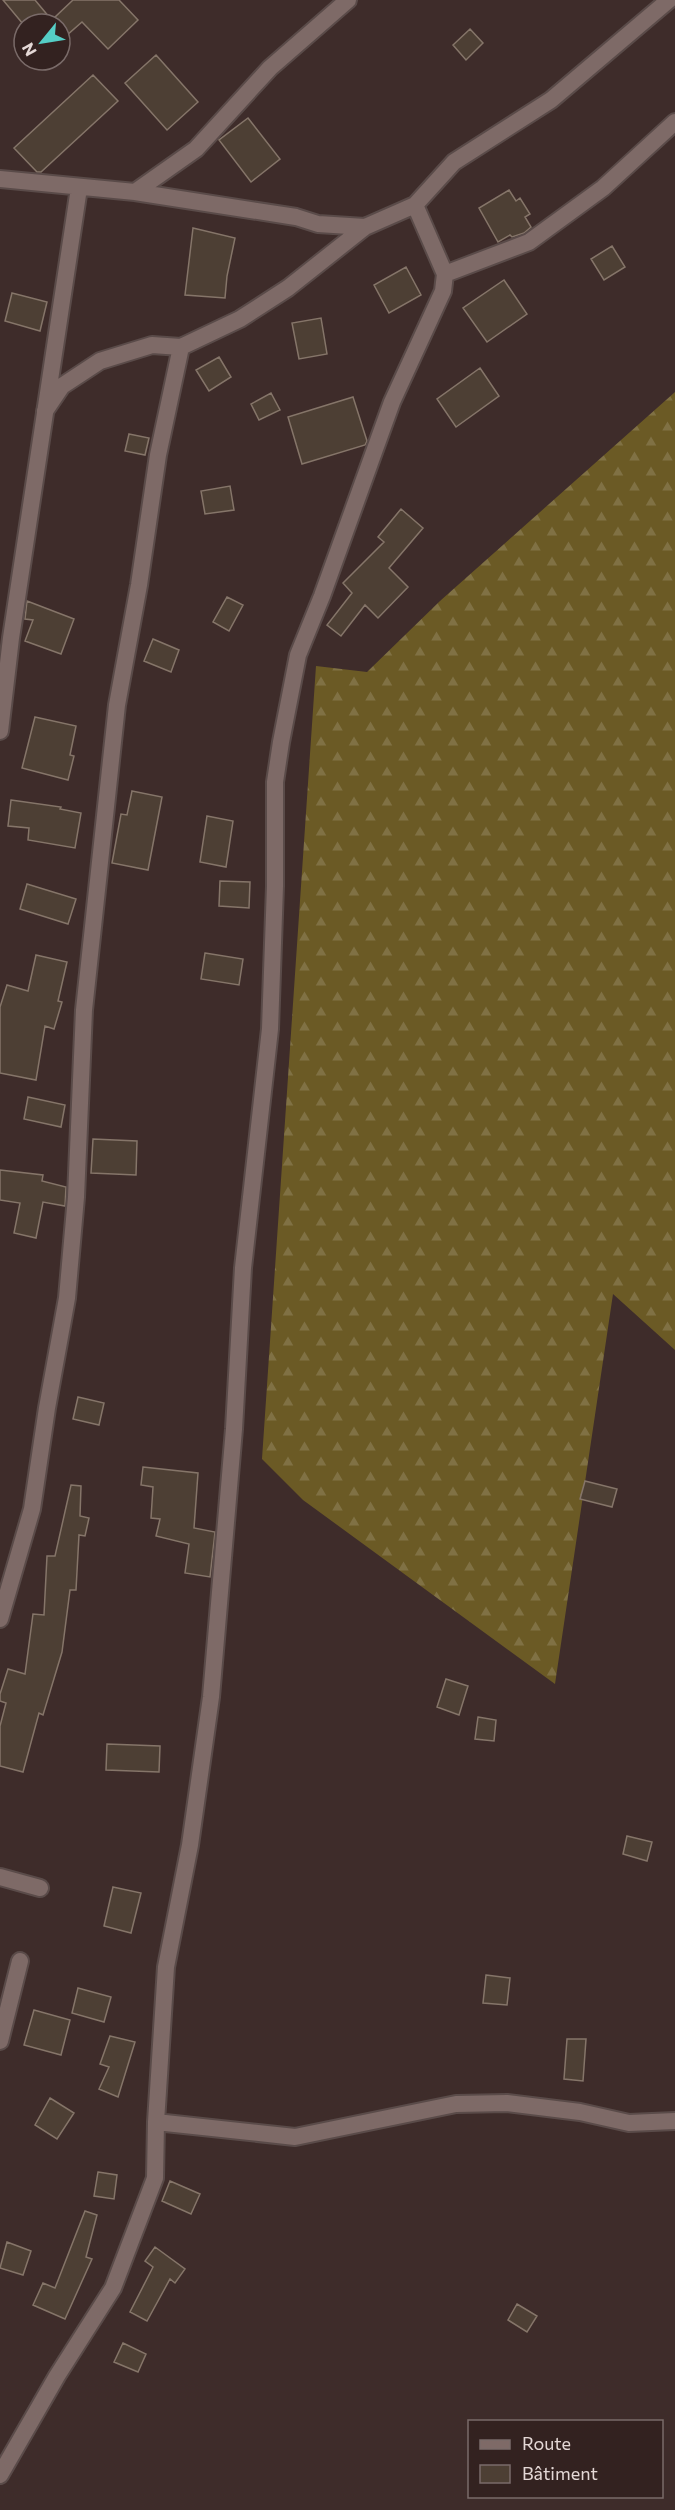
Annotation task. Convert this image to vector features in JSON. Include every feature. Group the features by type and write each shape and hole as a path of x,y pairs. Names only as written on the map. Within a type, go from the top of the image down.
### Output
{"street":[{"path":"135,192 196,149 270,68 348,0"},
{"path":"45,411 62,386 100,361 152,345 181,346 240,319 288,288 365,227 415,205 454,162 551,100 669,0"},
{"path":"445,274 529,242 603,188 675,122"},
{"path":"0,179 135,192 296,217 318,224 365,227"},
{"path":"0,731 6,636 45,411 79,188"},
{"path":"0,2475 57,2376 113,2288 155,2178 156,2122 166,1967 190,1845 211,1697 234,1429 243,1268 270,1029 275,886 275,782 298,655 322,596 392,402 443,291 445,274 415,205"},
{"path":"0,1619 32,1509 67,1298 76,1197 84,1010 117,705 140,585 158,455 181,346"},
{"path":"0,1877 40,1888"},
{"path":"0,2041 20,1961"},
{"path":"156,2122 296,2138 456,2104 507,2103 580,2112 629,2123 675,2121"}],"green space":[{"path":"675,392 675,1350 613,1294 555,1684 303,1500 262,1459 316,666 367,672 440,601"}],"building":[{"path":"3,0 35,0 45,12 13,12"},
{"path":"73,0 119,0 138,20 108,49 82,22 72,31 72,12 60,12"},
{"path":"470,29 483,43 466,60 453,45"},
{"path":"156,55 198,102 167,130 125,83"},
{"path":"93,75 118,101 41,172 37,172 14,148"},
{"path":"248,118 280,159 251,182 219,140"},
{"path":"509,190 516,201 520,198 530,214 525,217 531,227 524,233 512,237 510,235 498,242 479,208"},
{"path":"193,228 235,238 225,298 185,295"},
{"path":"612,246 625,267 604,280 591,259"},
{"path":"406,267 421,295 389,313 374,285"},
{"path":"504,280 527,314 487,342 463,308"},
{"path":"12,293 47,302 40,331 5,321"},
{"path":"321,318 327,354 299,359 292,323"},
{"path":"219,357 231,377 209,391 196,370"},
{"path":"480,368 499,396 456,427 437,399"},
{"path":"271,393 280,410 259,420 251,404"},
{"path":"353,397 367,441 365,445 302,464 288,417"},
{"path":"129,434 149,438 145,455 125,451"},
{"path":"230,486 234,510 205,514 201,491"},
{"path":"401,509 423,528 389,568 408,587 378,618 365,605 341,636 327,625 352,593 343,583 384,542 378,537"},
{"path":"227,597 243,605 229,631 213,622"},
{"path":"27,601 74,619 61,654 25,641 33,620 25,619"},
{"path":"153,639 179,650 171,672 144,661"},
{"path":"35,717 76,726 70,755 74,756 68,780 22,768"},
{"path":"132,791 162,797 148,870 112,863 121,814 127,815"},
{"path":"11,800 61,807 60,809 81,813 75,848 28,840 29,828 8,826"},
{"path":"207,816 233,821 226,867 200,862"},
{"path":"220,881 250,882 249,908 219,906"},
{"path":"27,884 76,899 68,924 20,909"},
{"path":"205,953 243,959 239,985 201,979"},
{"path":"36,955 67,962 58,1001 62,1002 54,1029 45,1026 36,1080 0,1073 0,1007 7,985 28,991"},
{"path":"28,1097 65,1105 61,1127 24,1119"},
{"path":"93,1139 137,1141 136,1175 91,1173"},
{"path":"0,1170 43,1175 42,1181 66,1187 65,1206 43,1202 36,1238 14,1233 20,1203 0,1200"},
{"path":"78,1397 104,1403 99,1425 73,1419"},
{"path":"143,1467 198,1473 194,1528 215,1532 210,1577 185,1573 189,1544 156,1536 160,1519 151,1518 153,1487 141,1485"},
{"path":"585,1481 617,1489 612,1507 580,1499"},
{"path":"71,1485 81,1486 80,1516 89,1518 85,1536 79,1535 76,1590 70,1590 62,1652 43,1715 39,1713 23,1772 0,1766 0,1726 6,1703 0,1701 0,1694 8,1669 25,1674 33,1614 44,1615 47,1556 55,1556"},
{"path":"446,1679 468,1686 459,1715 437,1707"},
{"path":"478,1717 496,1720 494,1741 475,1739"},
{"path":"107,1744 160,1746 159,1772 106,1770"},
{"path":"627,1836 652,1842 647,1861 623,1854"},
{"path":"113,1887 141,1893 131,1933 104,1926"},
{"path":"486,1975 510,1978 507,2005 483,2003"},
{"path":"78,1988 111,1997 104,2022 72,2013"},
{"path":"34,2010 70,2020 61,2055 24,2045"},
{"path":"110,2036 135,2042 118,2097 99,2089 109,2067 100,2064"},
{"path":"567,2039 586,2039 583,2081 564,2079"},
{"path":"50,2098 74,2113 57,2139 35,2125"},
{"path":"98,2172 117,2175 114,2199 94,2196"},
{"path":"170,2181 200,2194 191,2214 162,2201"},
{"path":"85,2211 97,2215 86,2257 92,2259 65,2319 33,2305 43,2283 55,2288"},
{"path":"7,2242 31,2251 23,2275 0,2268"},
{"path":"155,2247 185,2269 175,2283 170,2279 147,2321 130,2312 153,2267 145,2261"},
{"path":"517,2304 537,2316 527,2332 508,2320"},
{"path":"123,2343 146,2354 138,2372 114,2362"}]}
